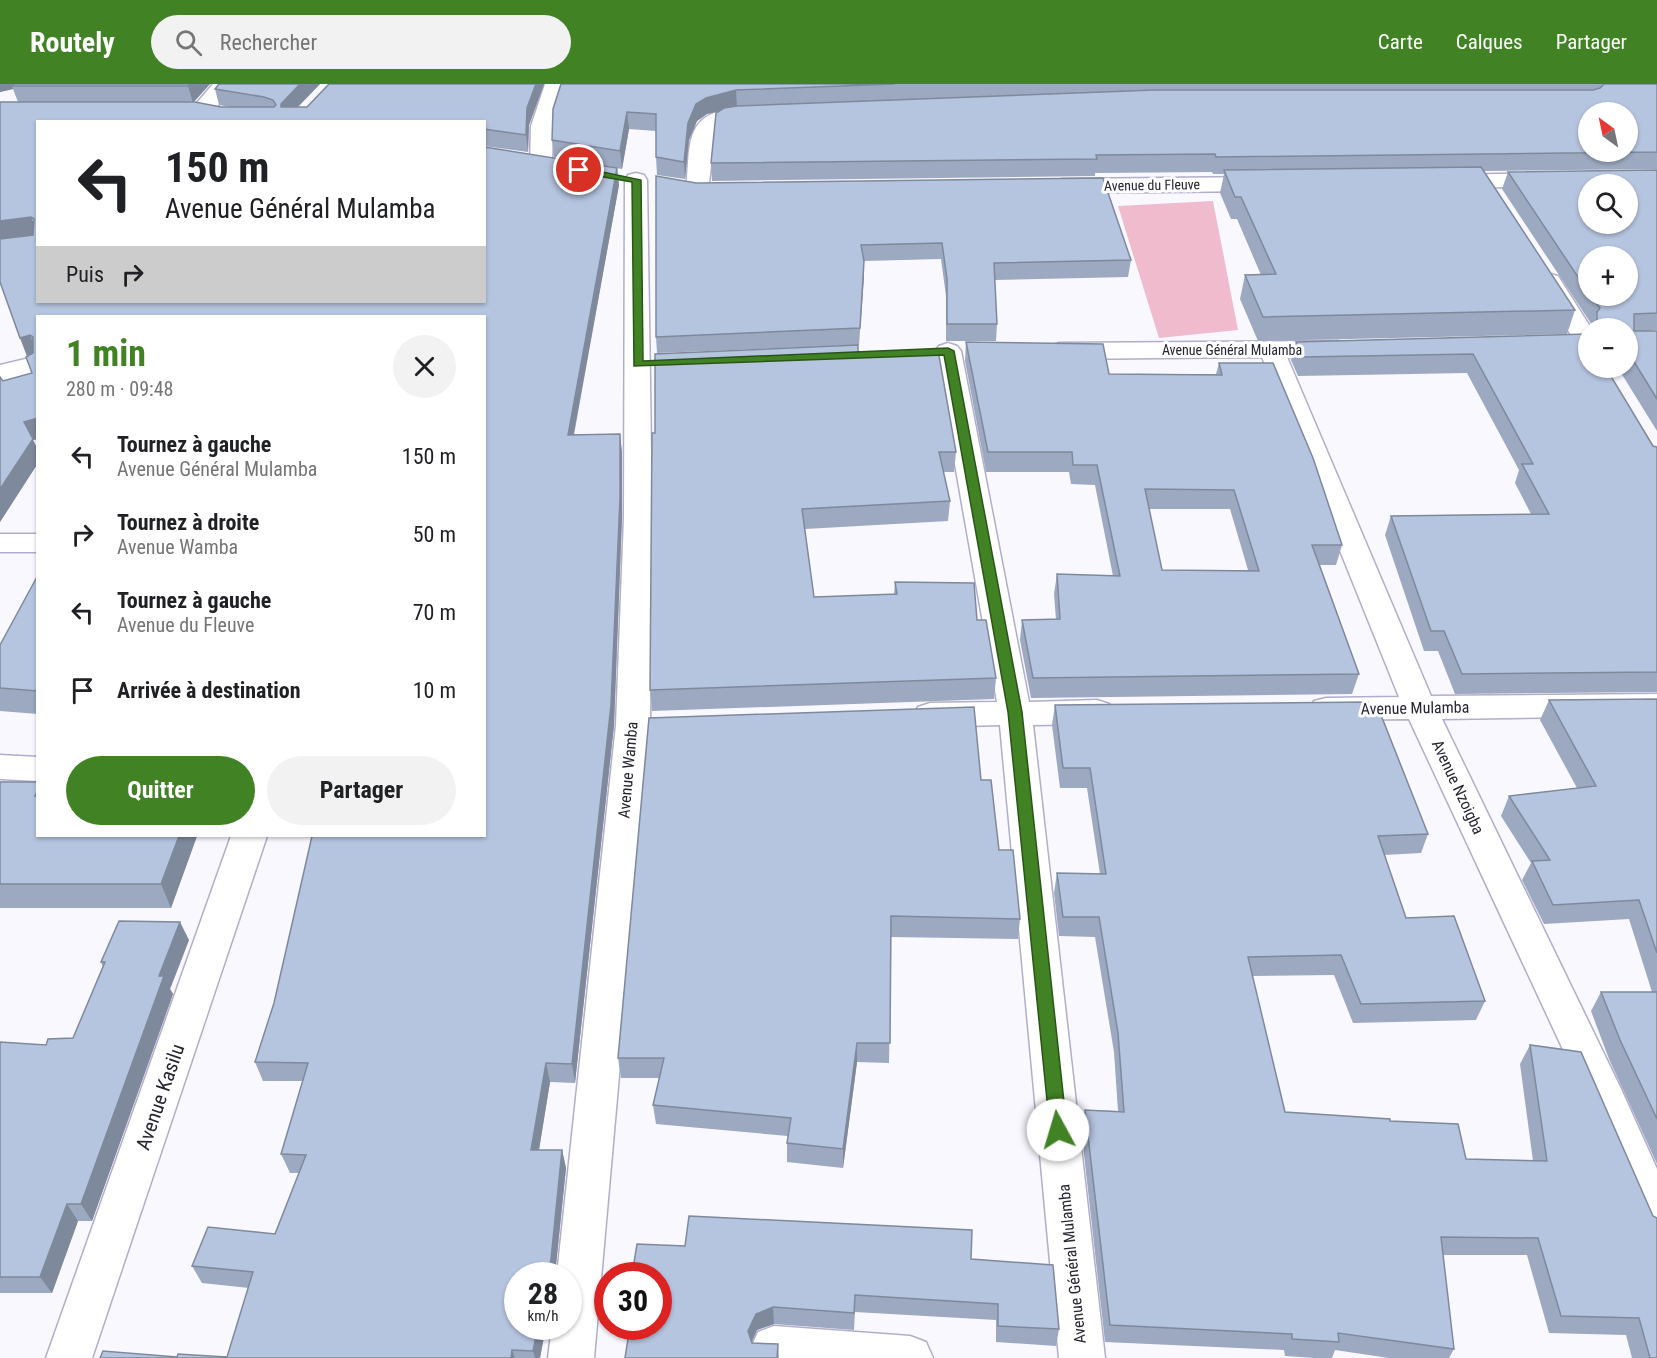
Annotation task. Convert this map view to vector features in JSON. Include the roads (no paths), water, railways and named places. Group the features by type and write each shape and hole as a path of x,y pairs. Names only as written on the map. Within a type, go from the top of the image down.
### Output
{"street":[{"path":"200,111 224,84"},
{"path":"542,164 542,126 555,84"},
{"path":"176,111 223,114"},
{"name":"Avenue Wamba","path":"572,1358 645,724 638,517 650,364 656,183 709,122 716,118 784,113"},
{"path":"1424,183 1575,180"},
{"path":"1484,182 1497,202"},
{"path":"656,183 721,190"},
{"name":"Avenue du Fleuve","path":"1043,187 1281,184"},
{"path":"1536,262 1578,338"},
{"name":"Avenue Général Mulamba","path":"1032,351 1272,351 1366,348"},
{"name":"Avenue Nzoigba","path":"1272,351 1420,708 1607,1101 1657,1219"},
{"name":"Avenue Général Mulamba","path":"948,352 1015,712 1082,1358"},
{"path":"0,373 36,364"},
{"path":"0,543 36,543"},
{"name":"Avenue Mulamba","path":"1301,709 1657,705"},
{"path":"896,716 1122,711"},
{"path":"0,767 36,770"},
{"name":"Avenue Kasilu","path":"69,1358 249,837"},
{"path":"774,1348 910,1358"}]}
